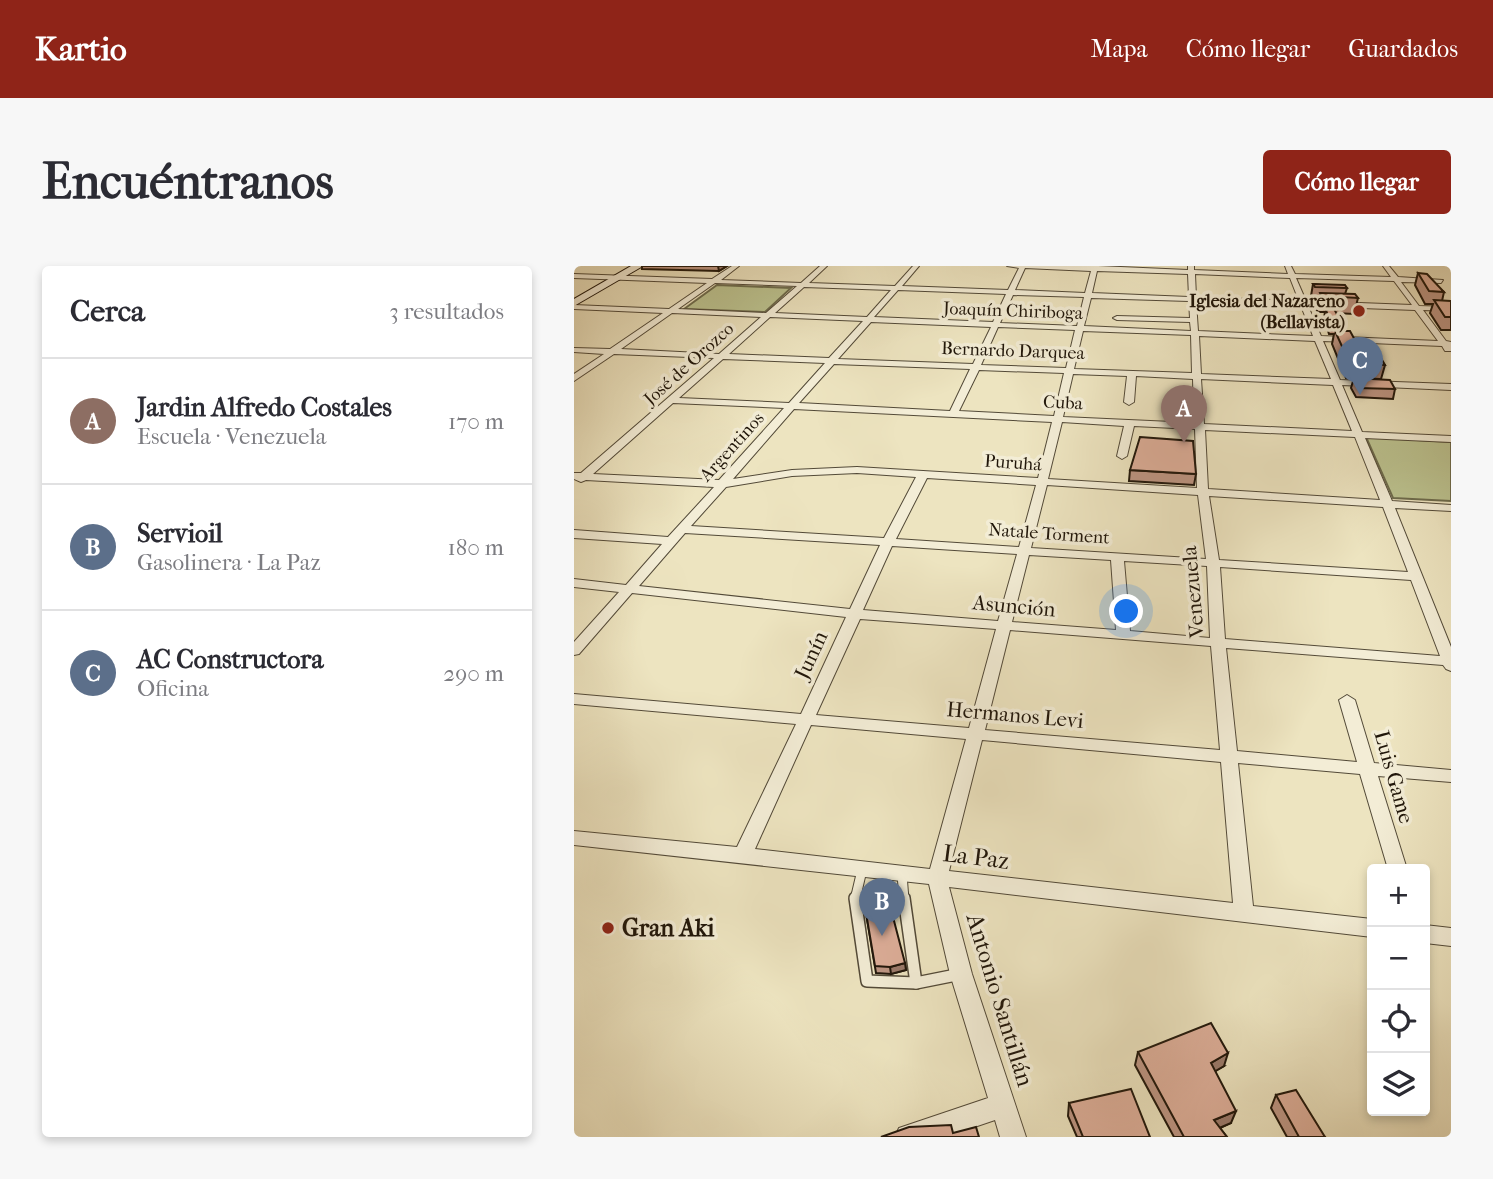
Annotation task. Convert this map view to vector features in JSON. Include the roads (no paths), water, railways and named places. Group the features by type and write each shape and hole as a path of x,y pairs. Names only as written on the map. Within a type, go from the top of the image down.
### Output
{"main road":[{"path":"574,305 638,266"}],"street":[{"path":"574,378 736,266"},
{"name":"José de Orozco","path":"577,479 673,400 824,266"},
{"name":"Argentinos","path":"574,652 681,528 916,266"},
{"path":"1010,266 1191,269 1441,281"},
{"path":"954,414 1013,293 1023,266"},
{"path":"1288,266 1388,505 1450,663"},
{"path":"937,878 1042,483 1095,267"},
{"path":"1386,268 1402,270"},
{"path":"1386,268 1447,344 1451,354"},
{"path":"1386,268 1451,283"},
{"name":"Venezuela","path":"1191,269 1203,493 1213,563 1244,914"},
{"path":"574,276 1451,309"},
{"name":"Joaquín Chiriboga","path":"574,305 765,317 1079,329 1194,327 1319,338 1447,344"},
{"path":"1117,318 1194,327"},
{"name":"Bernardo Darquea","path":"574,350 1451,387"},
{"path":"1129,402 1132,372"},
{"name":"Cuba","path":"673,400 1451,439"},
{"path":"1122,456 1130,422"},
{"name":"Puruhá","path":"577,479 723,484 828,470 1451,508"},
{"name":"Junín","path":"743,855 888,542 923,475"},
{"name":"Natale Torment","path":"681,528 1415,576"},
{"path":"574,534 670,541"},
{"path":"1117,556 1123,635"},
{"name":"Asunción","path":"574,583 855,614 1450,663"},
{"name":"Hermanos Levi","path":"574,699 1451,776"},
{"name":"Luis Game","path":"1347,701 1395,864"},
{"name":"La Paz","path":"574,838 862,870 903,884 937,878 1367,927"},
{"name":"Antonio Santillán","path":"937,878 961,974 1013,1137"},
{"path":"1430,935 1451,937"},
{"path":"908,1137 1003,1105"}],"lane":[{"path":"862,870 854,903 867,981 916,983 961,974"},
{"path":"856,895 903,884 916,983"}],"place":[{"name":"Iglesia del Nazareno (Bellavista)","path":"1359,311"},
{"name":"AC Constructora","path":"1360,395"},
{"name":"Jardin Alfredo Costales","path":"1184,443"},
{"name":"Gran Aki","path":"608,928"},
{"name":"Servioil","path":"882,936"}]}
